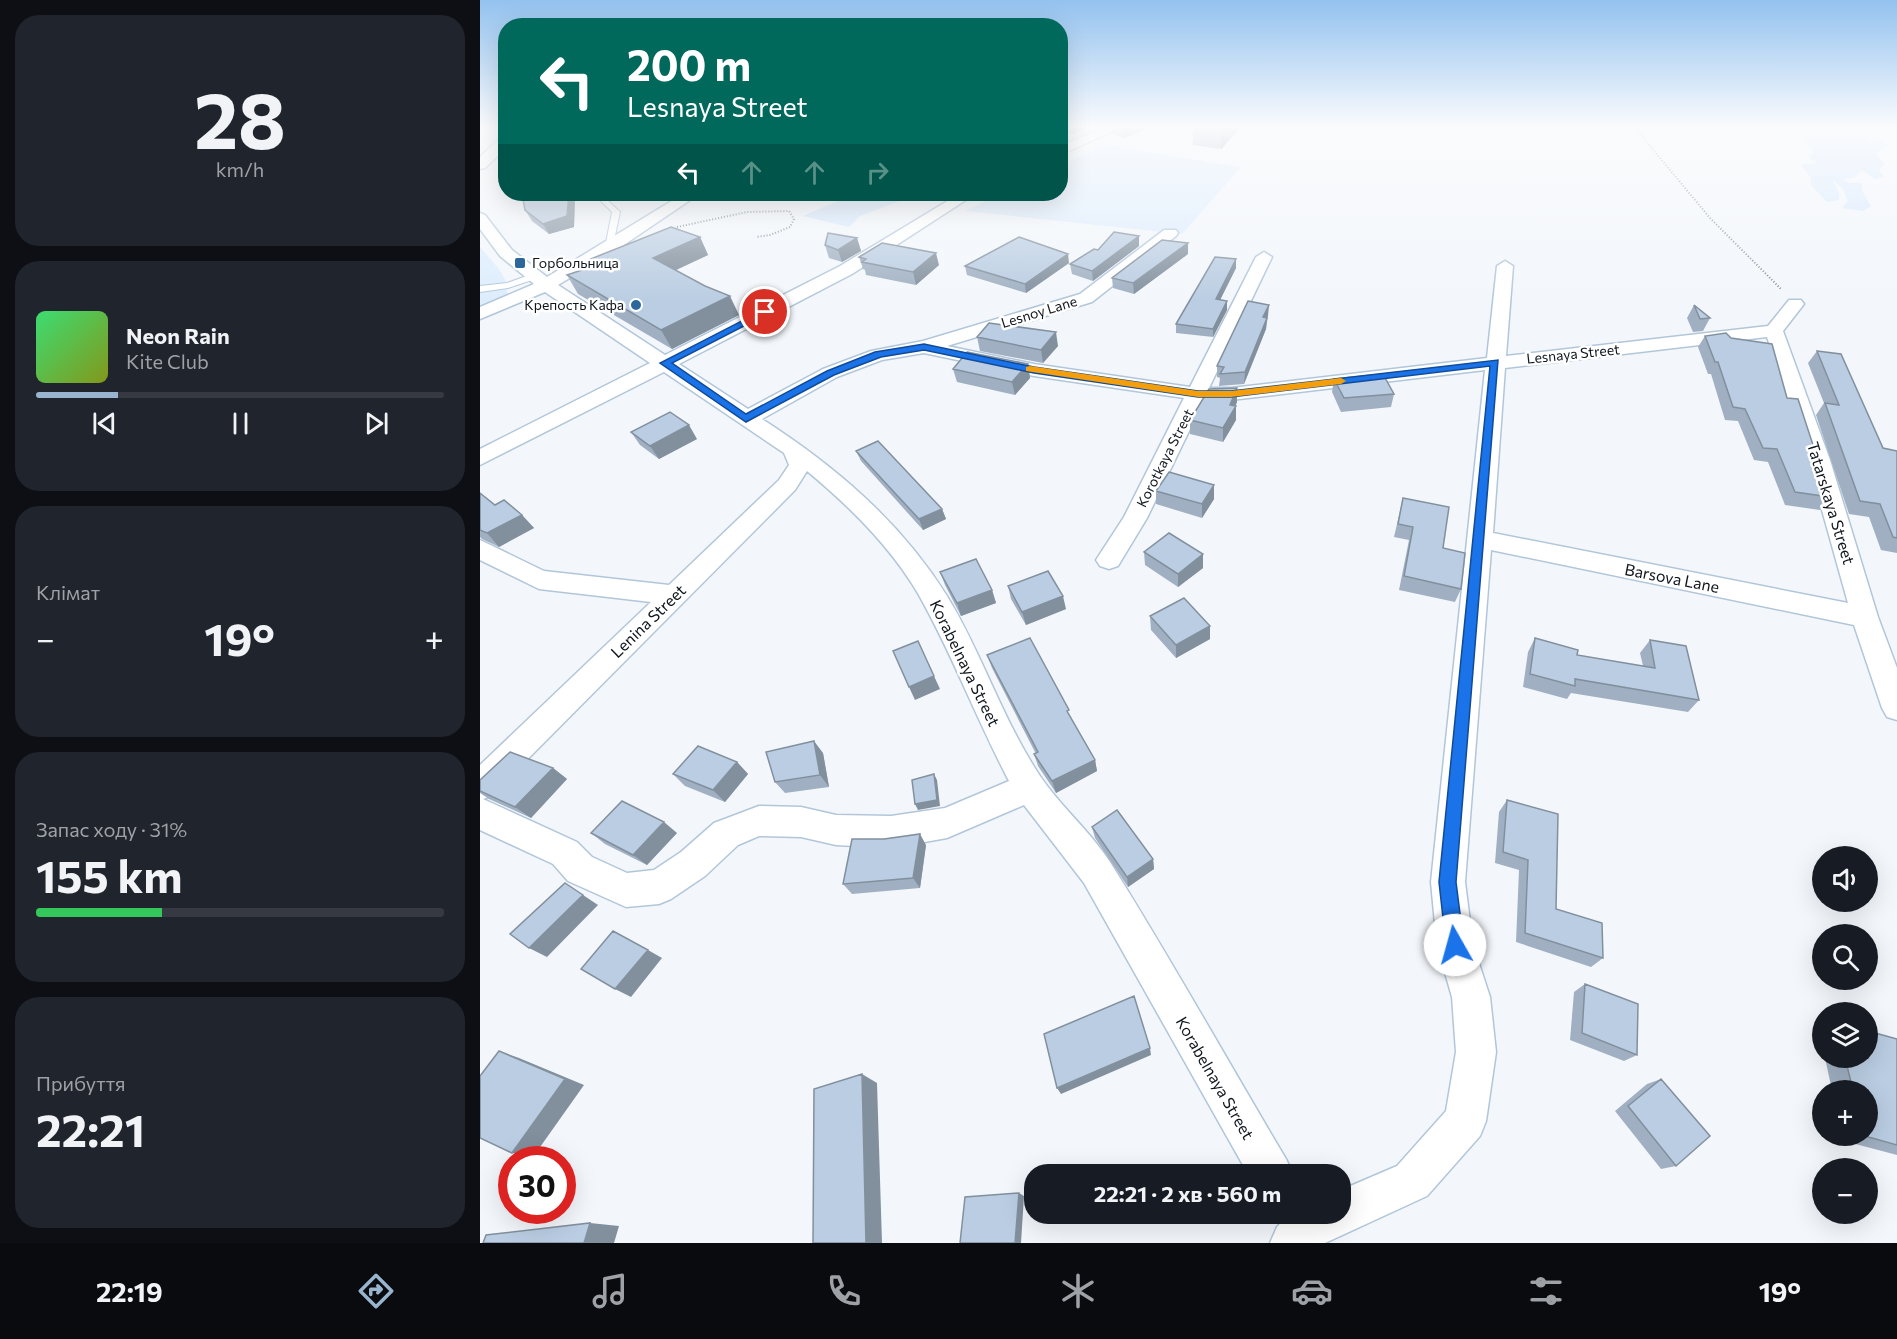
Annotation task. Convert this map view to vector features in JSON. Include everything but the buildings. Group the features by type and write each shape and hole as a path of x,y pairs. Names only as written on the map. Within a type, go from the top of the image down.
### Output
{"street":[{"path":"480,314 609,248 681,201"},
{"path":"480,458 846,270 957,201"},
{"name":"Korabelnaya Street","path":"480,218 506,253 541,281 794,449 839,485 889,534 937,602 1003,740 1029,787 1056,824 1096,870 1265,1164"},
{"name":"Lesnoy Lane","path":"924,347 1086,298 1170,233"},
{"name":"Korotkaya Street","path":"1109,560 1135,518 1198,394 1263,257"},
{"path":"1351,1207 1412,1181 1465,1121 1476,1052 1471,998 1455,945 1448,882 1505,266"},
{"path":"1774,330 1795,304"},
{"name":"Lesnaya Street","path":"746,419 830,373 878,354 924,347 1034,370 1198,394 1231,394 1774,330"},
{"name":"Tatarskaya Street","path":"1774,330 1819,460 1864,617 1897,708"},
{"name":"Lenina Street","path":"480,786 787,485 800,465 794,449"},
{"name":"Barsova Lane","path":"1480,539 1864,617"},
{"path":"480,549 539,580 675,595"},
{"path":"480,813 507,828 565,853 580,869 626,890 659,887 693,864 726,834 759,821 801,822 836,830 891,832 947,823 1029,787"}],"lane":[{"path":"604,201 616,212 609,248"},
{"path":"480,289 541,281"}],"path":[{"path":"1683,186 1710,218 1795,304"},
{"path":"669,229 773,208 789,211 794,219 790,227 770,235 756,237"}],"shaded area":[{"path":"1068,186 1224,186 1182,234 965,211 986,201 1068,201"},
{"path":"1812,186 1836,186 1839,200 1827,202"},
{"path":"1840,186 1862,186 1862,191 1871,206 1863,211 1842,208 1848,201"},
{"path":"838,201 899,201 860,216 849,227 803,216"},
{"path":"480,247 499,269 508,285 507,294 480,305"}],"slow traffic":[{"path":"1030,369 1198,394 1231,394 1341,381"}],"place":[{"name":"Горбольница","path":"520,263"},
{"name":"Крепость Кафа","path":"636,305"}],"route":[{"path":"765,312 665,363 746,419 830,373 878,354 924,347 1034,370 1198,394 1231,394 1495,363 1448,882 1455,945"}]}
